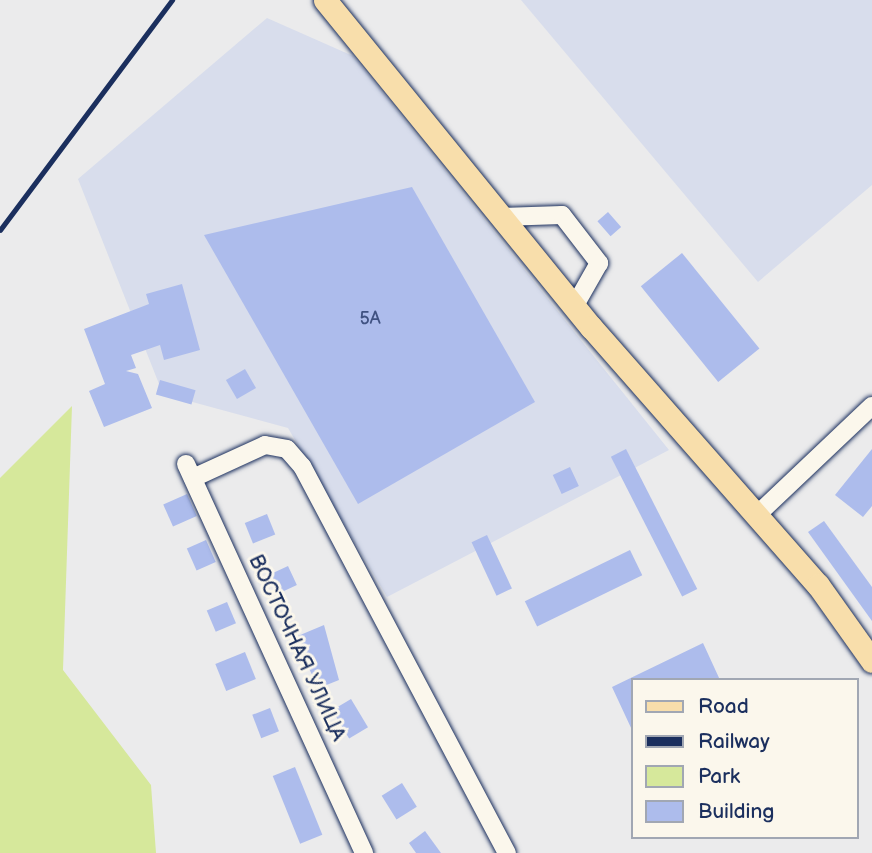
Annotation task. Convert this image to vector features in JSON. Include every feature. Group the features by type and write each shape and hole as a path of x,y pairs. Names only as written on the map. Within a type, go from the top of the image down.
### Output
{"main road":[{"path":"325,0 574,307 818,585 872,661"}],"street":[{"path":"501,217 562,215 599,263 574,307"},
{"path":"758,514 872,406"},
{"name":"ВОСТОЧНАЯ УЛИЦА","path":"364,853 190,471 265,445 287,449 302,466 507,853"}],"shaded area":[{"path":"521,0 872,0 872,185 758,282"},
{"path":"267,18 353,56 669,450 387,597 288,428 163,394 78,179"}],"green space":[{"path":"72,406 63,670 151,785 156,853 0,853 0,478"}],"building":[{"path":"412,187 535,402 358,504 204,235"},
{"path":"608,212 621,227 611,236 597,221"},
{"path":"682,253 759,349 718,382 641,286"},
{"path":"182,284 200,350 164,360 160,345 131,355 136,368 126,371 138,374 152,408 104,427 89,391 105,384 84,329 149,304 146,294"},
{"path":"245,369 256,388 237,399 226,380"},
{"path":"160,380 196,390 191,405 156,394"},
{"path":"626,449 697,589 682,597 611,457"},
{"path":"872,449 872,506 863,517 835,495"},
{"path":"570,467 579,486 562,494 553,475"},
{"path":"187,494 197,516 173,527 163,505"},
{"path":"267,514 275,534 253,543 245,523"},
{"path":"824,521 872,587 872,621 808,532"},
{"path":"487,535 512,588 497,596 472,542"},
{"path":"206,540 216,562 197,570 187,549"},
{"path":"630,550 642,575 537,626 525,601"},
{"path":"288,566 297,585 280,593 271,574"},
{"path":"227,602 236,623 216,632 207,611"},
{"path":"324,625 339,680 319,688 293,638"},
{"path":"703,643 719,678 631,678"},
{"path":"245,652 256,679 226,691 215,664"},
{"path":"630,678 630,726 612,687"},
{"path":"351,699 368,727 349,739 332,710"},
{"path":"270,708 279,731 261,738 252,715"},
{"path":"295,767 322,835 300,844 273,776"},
{"path":"402,783 417,807 396,819 382,796"},
{"path":"425,831 441,853 416,853 409,843"}],"railway":[{"path":"0,230 172,0"}]}
